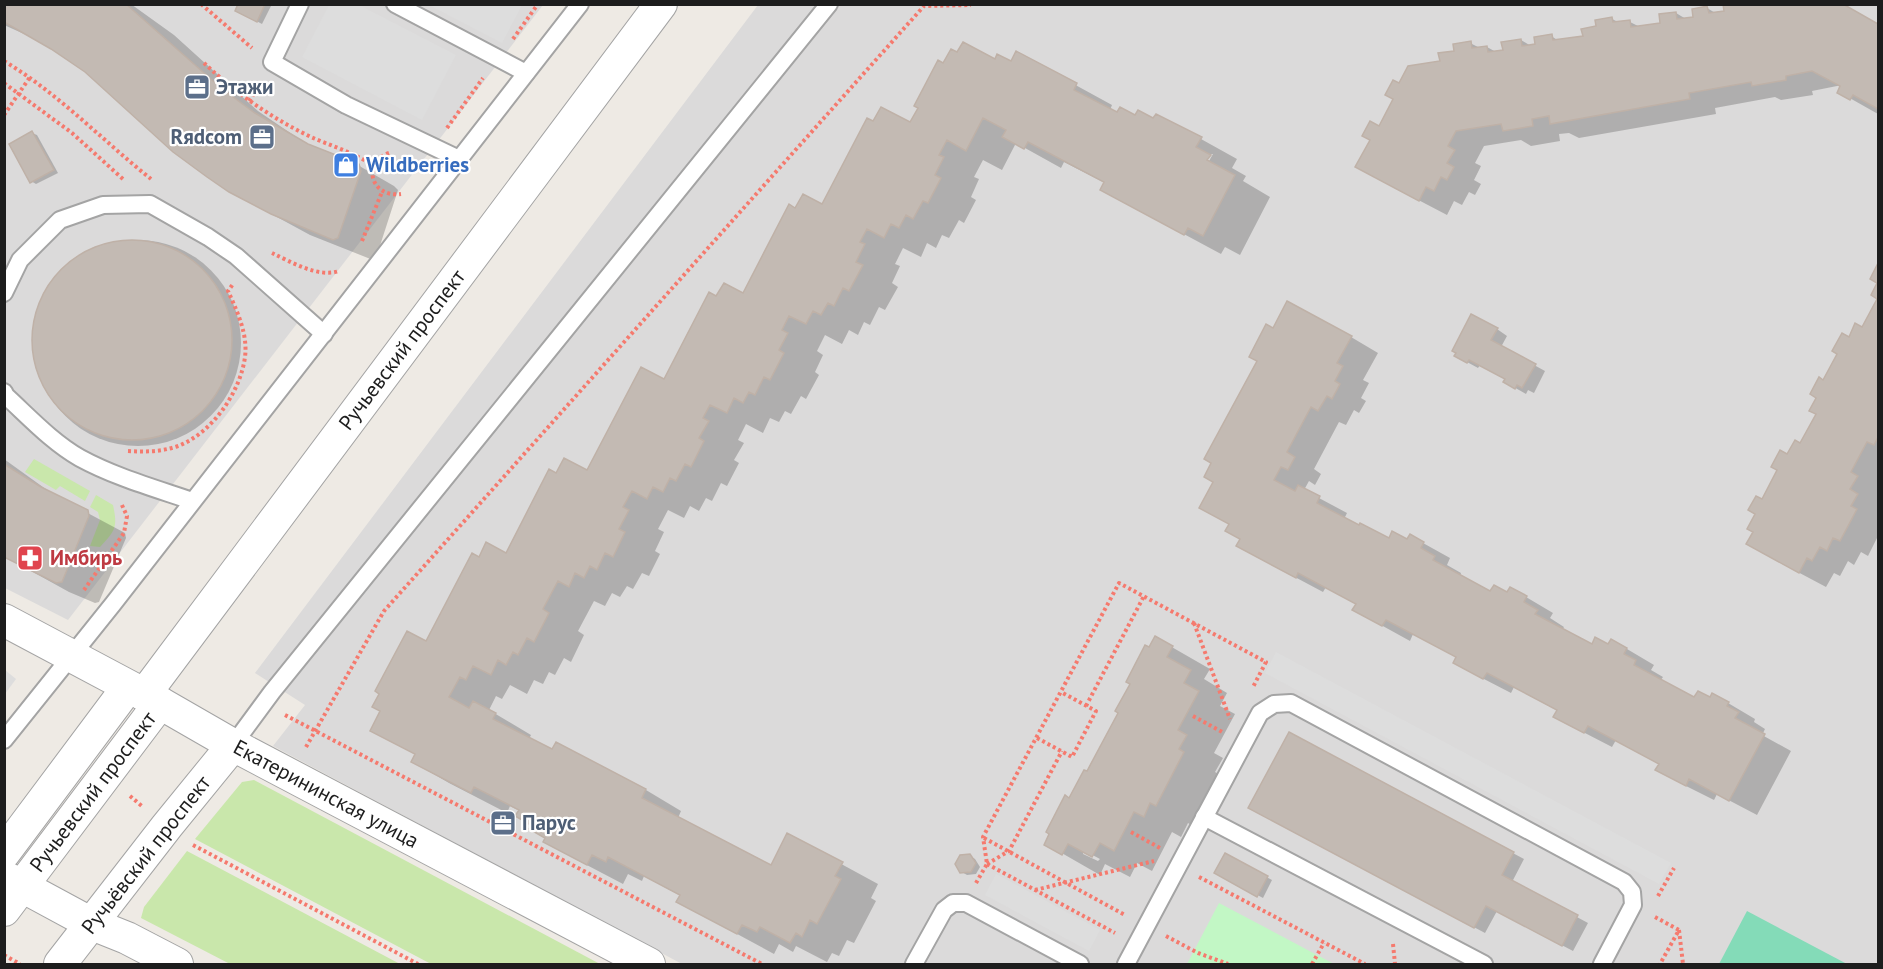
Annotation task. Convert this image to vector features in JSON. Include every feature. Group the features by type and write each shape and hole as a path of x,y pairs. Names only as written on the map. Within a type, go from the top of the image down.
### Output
{"street":[{"name":"Ручьевский проспект","path":"11,891 144,695 661,4"},
{"name":"Екатерининская улица","path":"4,620 233,745 649,964"},
{"name":"Ручьевский проспект","path":"4,853 144,695"},
{"name":"Ручьёвский проспект","path":"60,964 233,745"},
{"path":"11,891 127,938 177,964"}],"lane":[{"path":"300,4 272,62 346,105 459,159"},
{"path":"395,4 526,73"},
{"path":"4,740 580,4"},
{"path":"233,745 272,692 829,4"},
{"path":"4,293 21,260 60,219 103,205 150,204 208,237 246,265 324,334"},
{"path":"4,392 53,438 81,458 121,477 192,501"},
{"path":"1126,964 1260,713 1274,704 1291,704 1624,882 1632,892 1633,905 1602,964"},
{"path":"1204,817 1484,964"},
{"path":"914,964 944,910 953,903 966,903 1080,964"}],"path":[{"path":"201,4 246,44 272,62"},
{"path":"433,147 538,4"},
{"path":"303,753 384,611 924,6 971,5"},
{"path":"4,61 30,77 68,107 159,184"},
{"path":"204,63 249,101 287,125 341,151 363,158 373,166"},
{"path":"4,115 30,77"},
{"path":"4,83 72,133 150,204"},
{"path":"396,152 386,153 378,158 373,166 372,176 375,185 382,192 392,195 401,194 410,189"},
{"path":"361,242 382,192"},
{"path":"128,451 153,452 190,441 208,426 225,406 239,382 245,357 244,335 228,291 258,246 318,272 332,274 346,269"},
{"path":"84,590 124,533"},
{"path":"987,864 984,837 1119,583 1266,662"},
{"path":"1086,706 1144,596"},
{"path":"1194,623 1232,726"},
{"path":"1037,738 1072,757 1096,711 1061,692"},
{"path":"282,713 762,964"},
{"path":"1193,716 1227,735"},
{"path":"966,903 987,864 1009,851 1062,751"},
{"path":"122,790 151,813"},
{"path":"1131,832 1166,851"},
{"path":"984,837 1130,918"},
{"path":"192,844 418,964"},
{"path":"1035,890 1161,860"},
{"path":"987,864 1120,936"},
{"path":"1191,873 1365,964"},
{"path":"1633,905 1679,930"},
{"path":"1660,964 1679,930"},
{"path":"1679,930 1683,964"},
{"path":"1160,933 1198,953 1228,964"},
{"path":"1312,964 1324,943"},
{"path":"4,955 20,964"}],"shaded area":[{"path":"4,5 543,5 68,620 5,588"},
{"path":"329,5 359,5 456,55 422,120 302,57"},
{"path":"429,5 522,5 502,43"},
{"path":"758,5 1878,5 1878,964 682,964 273,746 305,705 255,673"},
{"path":"1276,652 1671,863 1659,884 1265,673"},
{"path":"5,670 16,679 5,694"},
{"path":"996,874 1100,930 1089,951 985,895"}],"green space":[{"path":"34,459 90,491 85,501 60,486 56,490 25,472"},
{"path":"96,495 113,505 115,519 112,533 100,547 90,546 100,520 98,512 90,507"},
{"path":"254,780 600,964 431,964 195,839 242,782"},
{"path":"187,851 400,964 230,964 141,918 144,907"},
{"path":"1219,903 1334,964 1187,964"},
{"path":"1747,911 1847,964 1719,964"}],"building":[{"path":"4,4 126,4 221,88 255,113 308,144 359,164 361,171 338,238 333,240 271,214 229,192 207,177 173,152 85,72 4,22"},
{"path":"238,4 265,4 257,22 235,11"},
{"path":"1723,4 1843,4 1878,24 1878,109 1853,95 1850,100 1837,93 1840,86 1812,71 1786,76 1786,80 1752,86 1751,82 1689,93 1690,99 1550,124 1549,116 1532,119 1533,126 1503,131 1501,124 1456,131 1448,146 1455,150 1447,163 1454,167 1447,180 1441,177 1434,191 1426,187 1419,201 1355,167 1370,140 1362,136 1370,121 1379,126 1393,99 1385,95 1393,80 1399,83 1408,66 1440,61 1438,53 1454,51 1453,44 1471,41 1472,48 1487,46 1488,52 1503,50 1501,42 1521,39 1522,46 1535,44 1534,37 1552,34 1553,40 1583,36 1581,29 1596,26 1595,20 1612,17 1613,22 1630,20 1631,27 1660,23 1659,14 1676,12 1677,19 1693,17 1692,9 1707,6 1709,13 1724,11"},
{"path":"963,42 995,59 997,54 1011,61 1016,51 1077,83 1074,90 1117,112 1120,107 1135,115 1138,110 1153,118 1156,114 1202,137 1196,147 1211,155 1207,160 1235,175 1203,236 1188,228 1184,235 1100,190 1104,182 1028,142 1024,149 1002,137 1006,130 983,118 966,151 947,140 939,155 944,157 935,175 941,178 928,203 923,201 913,219 906,215 899,228 891,224 884,238 867,229 860,242 865,244 856,262 863,265 849,291 843,288 834,306 828,303 821,315 813,311 806,324 789,316 782,330 788,333 779,350 784,353 770,380 764,377 755,395 749,392 743,403 734,398 727,413 710,405 703,418 709,421 699,438 704,441 691,467 685,464 676,481 670,478 663,492 653,487 647,499 632,491 623,507 629,510 619,529 625,532 613,557 605,553 597,570 590,566 584,578 575,573 569,587 558,581 543,609 549,613 534,642 527,638 518,655 513,652 506,665 498,660 491,675 473,666 466,680 460,677 449,697 469,708 473,701 496,713 493,719 552,749 556,742 646,789 642,798 771,865 787,833 843,862 835,876 841,879 817,924 810,920 802,937 796,933 790,943 760,927 757,932 742,925 737,934 676,902 680,895 608,857 606,862 592,855 587,865 543,842 545,838 529,829 531,825 515,816 519,810 474,787 471,793 411,762 415,754 370,731 380,711 372,707 379,694 375,691 407,631 426,641 472,553 479,557 486,542 506,553 549,469 556,473 564,458 587,470 641,367 664,379 709,292 716,296 724,283 743,293 789,204 795,208 803,194 822,204 867,118 873,121 881,107 910,122 918,108 914,106 938,60 943,63 951,49 957,52"},
{"path":"32,131 54,170 30,183 9,144"},
{"path":"132,240 161,244 188,257 203,269 215,284 228,311 232,340 228,369 215,396 203,411 188,423 161,436 132,440 103,436 76,423 61,411 49,396 36,369 32,340 36,311 49,284 61,269 76,257 103,244"},
{"path":"1878,263 1878,437 1874,445 1867,442 1851,472 1858,476 1850,489 1858,494 1851,506 1857,509 1840,541 1833,538 1827,551 1820,547 1812,561 1807,558 1799,573 1746,544 1753,532 1747,529 1755,514 1748,510 1756,496 1762,499 1777,470 1771,467 1780,450 1787,454 1795,440 1800,443 1816,414 1809,411 1816,398 1810,394 1819,377 1823,380 1837,354 1832,351 1842,333 1849,337 1855,323 1862,327 1877,299 1871,295 1877,283 1870,279"},
{"path":"1287,301 1352,336 1337,363 1343,366 1335,381 1340,384 1332,399 1327,396 1318,411 1311,407 1287,452 1295,457 1288,470 1281,467 1274,480 1295,491 1298,485 1320,496 1317,503 1389,538 1392,531 1407,539 1410,534 1424,542 1421,548 1435,556 1433,560 1490,591 1494,585 1507,592 1510,587 1527,596 1524,602 1538,610 1535,614 1592,644 1595,637 1608,644 1611,639 1627,648 1624,654 1636,660 1634,665 1694,697 1698,691 1710,697 1712,693 1729,702 1727,706 1739,712 1735,718 1765,734 1729,801 1689,779 1686,786 1655,770 1659,764 1588,726 1584,733 1553,717 1557,710 1487,673 1483,679 1453,663 1456,657 1386,620 1382,626 1352,610 1356,604 1298,573 1296,578 1236,546 1240,539 1225,531 1229,524 1199,508 1213,482 1204,477 1211,463 1204,459 1257,361 1249,357 1266,324 1273,328"},
{"path":"1471,314 1498,328 1491,340 1536,364 1522,388 1517,385 1515,389 1503,382 1505,379 1469,360 1467,363 1454,356 1456,353 1452,351"},
{"path":"4,464 41,487 88,510 89,516 62,582 56,583 4,557"},
{"path":"1155,636 1173,646 1167,657 1191,670 1184,683 1199,691 1178,730 1187,735 1179,749 1184,752 1156,806 1150,803 1144,817 1134,812 1114,851 1100,843 1092,857 1068,844 1062,855 1044,845 1049,834 1046,832 1065,795 1069,798 1084,770 1087,771 1118,713 1115,711 1130,684 1126,682 1145,645 1149,647"},
{"path":"1289,732 1514,852 1502,875 1578,915 1562,946 1486,906 1474,928 1248,808"},
{"path":"1225,853 1268,876 1257,897 1214,873"},
{"path":"970,854 976,863 971,872 960,873 955,864 960,855"}],"place":[{"name":"Этажи","path":"197,87"},
{"name":"Rяdcom","path":"262,137"},
{"name":"Wildberries","path":"346,165"},
{"name":"Имбирь","path":"30,558"},
{"name":"Парус","path":"503,823"}]}
